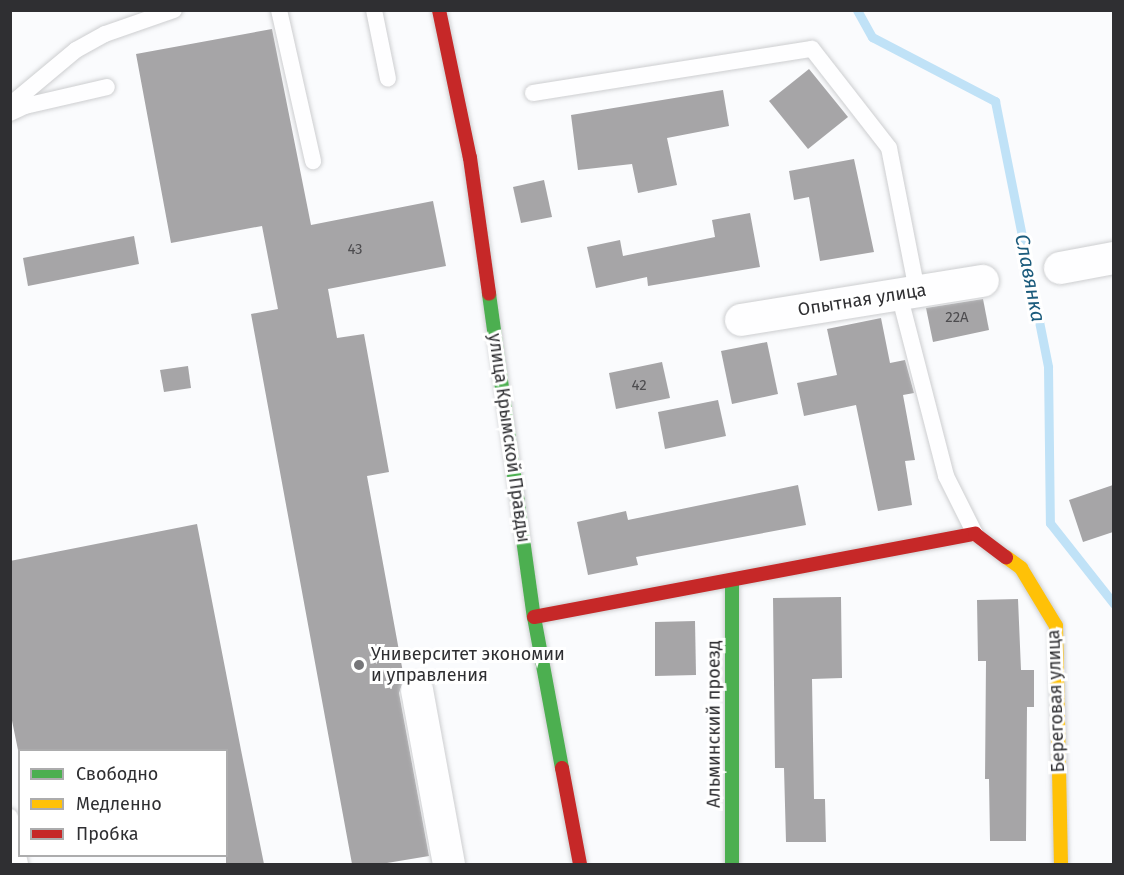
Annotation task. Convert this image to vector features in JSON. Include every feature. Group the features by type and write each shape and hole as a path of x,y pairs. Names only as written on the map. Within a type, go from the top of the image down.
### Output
{"street":[{"name":"улица Крымской Правды","path":"439,10 470,158 534,616 581,849 580,864"},
{"path":"1060,268 1113,258"},
{"name":"Опытная улица","path":"741,320 983,281"},
{"path":"534,616 732,583 975,534"},
{"name":"Береговая улица","path":"975,534 1021,568 1056,626 1061,864"},
{"name":"Альминский проезд","path":"732,583 732,864"},
{"path":"417,690 449,864"}],"lane":[{"path":"10,105 76,50 105,34 174,10"},
{"path":"279,10 313,161"},
{"path":"374,10 388,79"},
{"name":"Береговая улица","path":"533,93 812,49 889,148 908,293 946,476 975,534"},
{"path":"10,113 107,87"},
{"path":"10,817 18,855"}],"building":[{"path":"272,29 311,225 433,201 446,266 328,289 337,338 364,334 389,472 367,476 404,678 399,693 429,856 381,864 352,864 251,314 278,309 262,226 171,243 136,54"},
{"path":"809,69 848,117 808,149 769,101"},
{"path":"723,90 729,126 667,138 677,185 638,193 632,164 578,170 571,115"},
{"path":"854,159 874,252 820,261 809,197 794,200 789,171"},
{"path":"544,180 552,217 521,223 513,187"},
{"path":"750,213 760,267 648,286 647,277 596,288 587,247 620,240 623,256 715,237 712,220"},
{"path":"134,236 139,264 28,286 23,258"},
{"path":"983,299 989,330 933,342 926,308"},
{"path":"881,318 890,363 905,360 914,393 903,395 915,460 905,461 912,505 878,511 856,405 804,416 797,383 837,375 827,329"},
{"path":"767,342 778,394 732,404 721,351"},
{"path":"662,362 670,398 616,409 609,373"},
{"path":"188,366 191,388 164,392 160,370"},
{"path":"718,400 726,436 665,449 658,412"},
{"path":"798,485 806,525 636,557 638,565 588,575 577,522 626,511 628,520"},
{"path":"1113,485 1113,532 1083,542 1069,500"},
{"path":"197,524 264,864 226,864 226,857 228,857 228,749 18,750 10,711 10,561"},
{"path":"841,597 842,678 812,679 814,799 825,799 826,842 786,842 784,768 775,768 773,598"},
{"path":"1018,599 1021,670 1034,670 1034,707 1027,707 1026,841 990,841 989,779 985,779 986,661 978,661 977,600"},
{"path":"695,621 696,675 655,676 655,622"}],"waterway":[{"name":"Славянка","path":"857,10 872,37 995,101 1048,367 1050,523 1114,604"}],"traffic: fast":[{"path":"489,294 534,617 562,768"},
{"path":"732,583 732,864"}],"traffic: slow":[{"path":"1006,557 1021,568 1056,626 1061,864"}],"traffic: jam":[{"path":"439,10 470,158 489,294"},
{"path":"534,617 975,534 1006,557"},
{"path":"562,768 580,864"}],"place":[{"name":"Университет экономии и управления","path":"359,665"}]}
